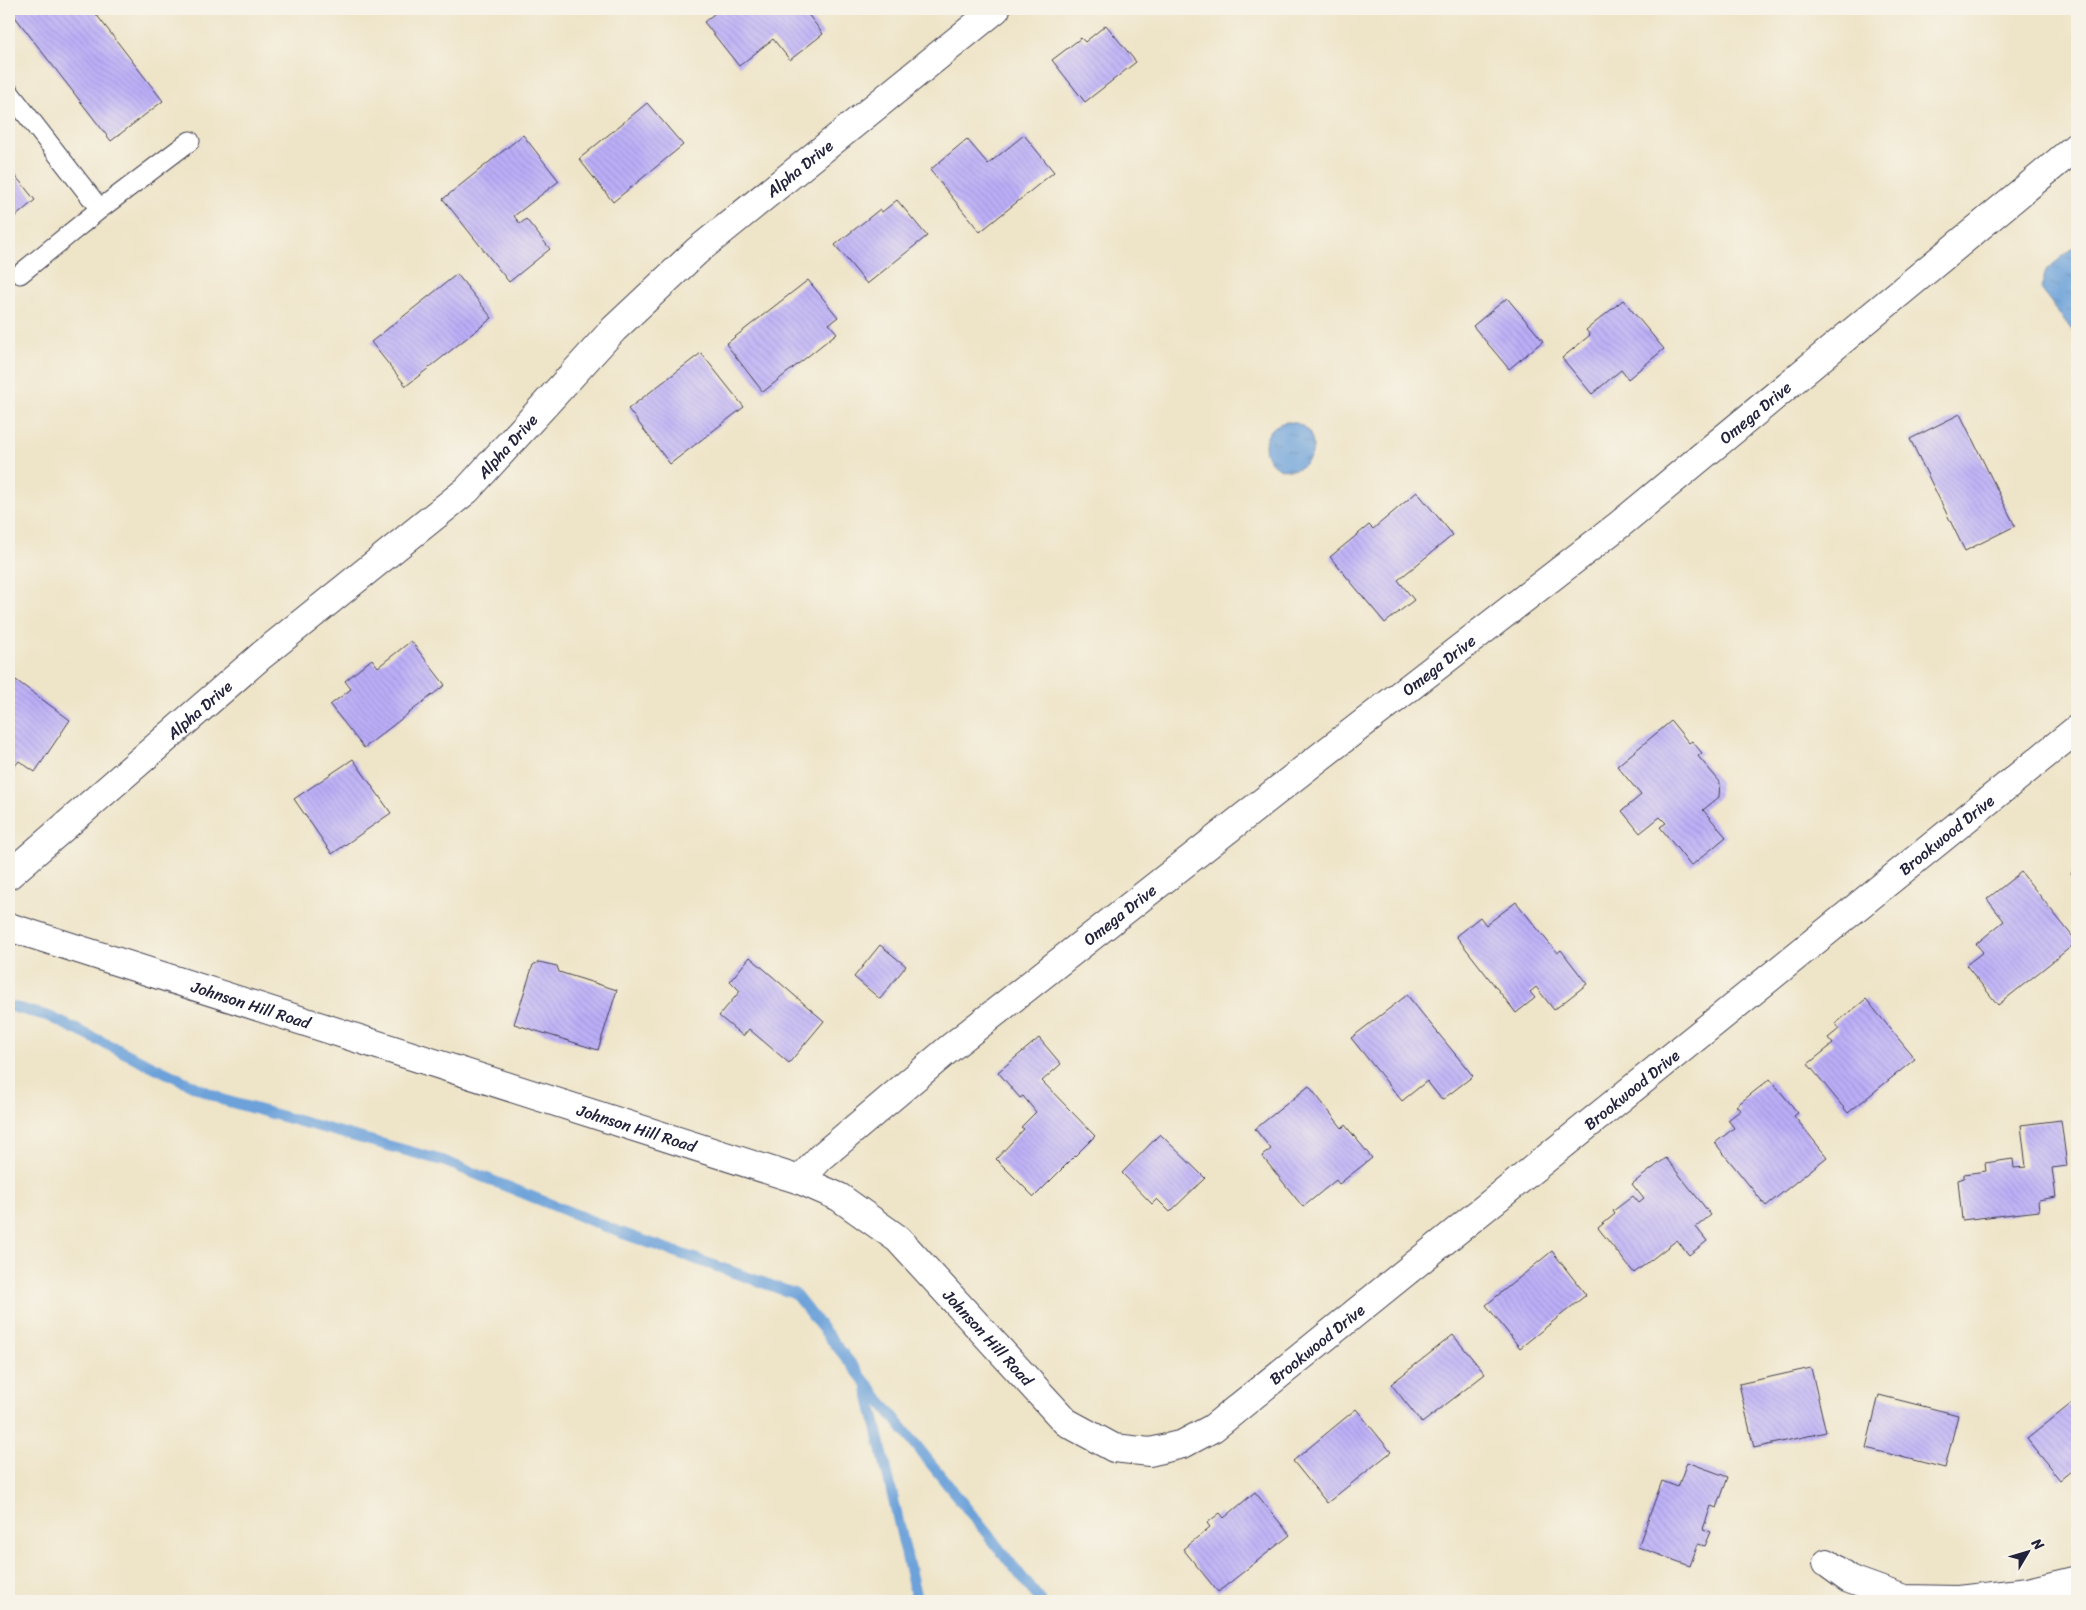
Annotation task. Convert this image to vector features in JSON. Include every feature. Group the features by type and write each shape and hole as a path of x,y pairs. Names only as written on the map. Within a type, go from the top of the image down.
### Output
{"street":[{"name":"Alpha Drive","path":"9,875 262,655 467,490 614,329 696,251 996,9"},
{"name":"Omega Drive","path":"800,1180 820,1158 950,1048 1308,766 1619,525 2077,146"},
{"name":"Brookwood Drive","path":"1183,1444 1213,1428 2077,729"},
{"name":"Johnson Hill Road","path":"9,927 800,1180 839,1197 898,1239 1066,1422 1114,1448 1150,1452 1183,1444"},
{"path":"1827,1563 1849,1579 1904,1598 1958,1600 2028,1592 2077,1580"}],"lane":[{"path":"9,92 100,209"},
{"path":"20,274 100,209 190,141"}],"water":[{"path":"2077,245 2077,337 2041,289 2046,270"},
{"path":"1284,422 1294,422 1306,429 1313,441 1313,451 1306,463 1294,470 1284,470 1276,466 1269,459 1265,451 1265,441 1269,433 1276,426"}],"building":[{"path":"9,9 92,9 163,101 111,141"},
{"path":"720,9 804,9 823,34 790,60 773,39 739,66 704,22"},
{"path":"1106,25 1136,62 1085,102 1052,60 1081,38 1085,42"},
{"path":"647,103 683,145 613,202 579,159"},
{"path":"523,135 559,181 514,216 520,224 526,219 550,249 509,282 443,199"},
{"path":"1024,135 1054,172 980,232 930,170 967,139 988,164"},
{"path":"9,168 35,200 9,222"},
{"path":"897,200 927,236 867,284 835,245 880,209 882,212"},
{"path":"457,274 492,318 406,386 371,342"},
{"path":"808,280 838,317 829,324 837,333 763,392 726,344"},
{"path":"1507,298 1543,341 1509,369 1473,326"},
{"path":"1623,300 1664,349 1628,379 1621,370 1592,394 1562,358 1590,335 1586,330"},
{"path":"701,353 744,407 670,464 628,409"},
{"path":"1960,414 2015,526 1965,551 1910,439"},
{"path":"1417,492 1453,535 1398,580 1414,600 1385,623 1330,557 1369,525 1373,529"},
{"path":"411,641 445,685 364,748 330,705 351,689 345,681 372,659 378,667"},
{"path":"9,675 70,720 35,772 19,761 9,773"},
{"path":"1671,721 1689,743 1692,741 1702,753 1698,756 1720,782 1719,797 1703,810 1726,837 1691,866 1660,827 1666,823 1660,817 1640,833 1622,811 1641,795 1617,766"},
{"path":"353,759 391,813 332,854 294,799"},
{"path":"2077,868 2077,881 2071,873"},
{"path":"2021,872 2077,942 1998,1005 1966,965 1983,952 1976,944 2004,921 1987,899"},
{"path":"1516,902 1557,953 1561,950 1587,984 1554,1010 1536,987 1530,992 1535,998 1516,1013 1456,936 1480,917 1486,925"},
{"path":"880,945 906,966 880,999 854,977"},
{"path":"750,957 824,1021 789,1063 749,1029 743,1036 719,1016 740,991 730,981"},
{"path":"539,962 557,966 559,972 617,990 598,1050 514,1024 533,965"},
{"path":"1407,995 1473,1076 1442,1100 1427,1081 1402,1101 1351,1038"},
{"path":"1866,999 1915,1059 1848,1113 1808,1064 1833,1044 1828,1038 1839,1029 1835,1024"},
{"path":"1039,1038 1061,1064 1042,1081 1095,1136 1034,1197 996,1159 1024,1129 1021,1127 1036,1112 1023,1096 1020,1098 998,1072"},
{"path":"1770,1079 1798,1113 1794,1116 1827,1157 1766,1206 1715,1143 1734,1128 1728,1120 1741,1110 1736,1106"},
{"path":"1309,1086 1342,1128 1345,1125 1372,1158 1339,1184 1336,1180 1303,1207 1262,1156 1271,1149 1255,1129"},
{"path":"2061,1120 2067,1166 2052,1168 2056,1197 2038,1200 2039,1211 1962,1220 1958,1180 1964,1178 1964,1174 1986,1171 1985,1163 2013,1159 2014,1168 2026,1167 2021,1125"},
{"path":"1160,1134 1205,1178 1170,1212 1157,1199 1152,1204 1122,1173"},
{"path":"1666,1158 1711,1215 1696,1227 1707,1241 1689,1255 1677,1240 1634,1273 1598,1228 1615,1214 1613,1211 1633,1196 1639,1203 1644,1199 1632,1184"},
{"path":"1552,1251 1586,1295 1520,1348 1486,1305"},
{"path":"1453,1335 1485,1374 1422,1423 1391,1384"},
{"path":"1811,1368 1826,1432 1754,1448 1739,1384"},
{"path":"1879,1395 1958,1415 1945,1468 1866,1448"},
{"path":"2077,1399 2077,1466 2060,1480 2027,1439"},
{"path":"1356,1409 1391,1452 1327,1503 1293,1461"},
{"path":"1687,1462 1728,1477 1717,1508 1711,1506 1703,1529 1711,1532 1705,1546 1698,1544 1690,1566 1638,1547 1662,1481 1678,1487"},
{"path":"1255,1492 1290,1535 1218,1592 1183,1549 1210,1527 1207,1523 1220,1513 1224,1518"}],"waterway":[{"path":"9,1006 48,1016 223,1100 444,1161 619,1232 795,1294 1041,1601"},
{"path":"867,1386 917,1601"}]}
